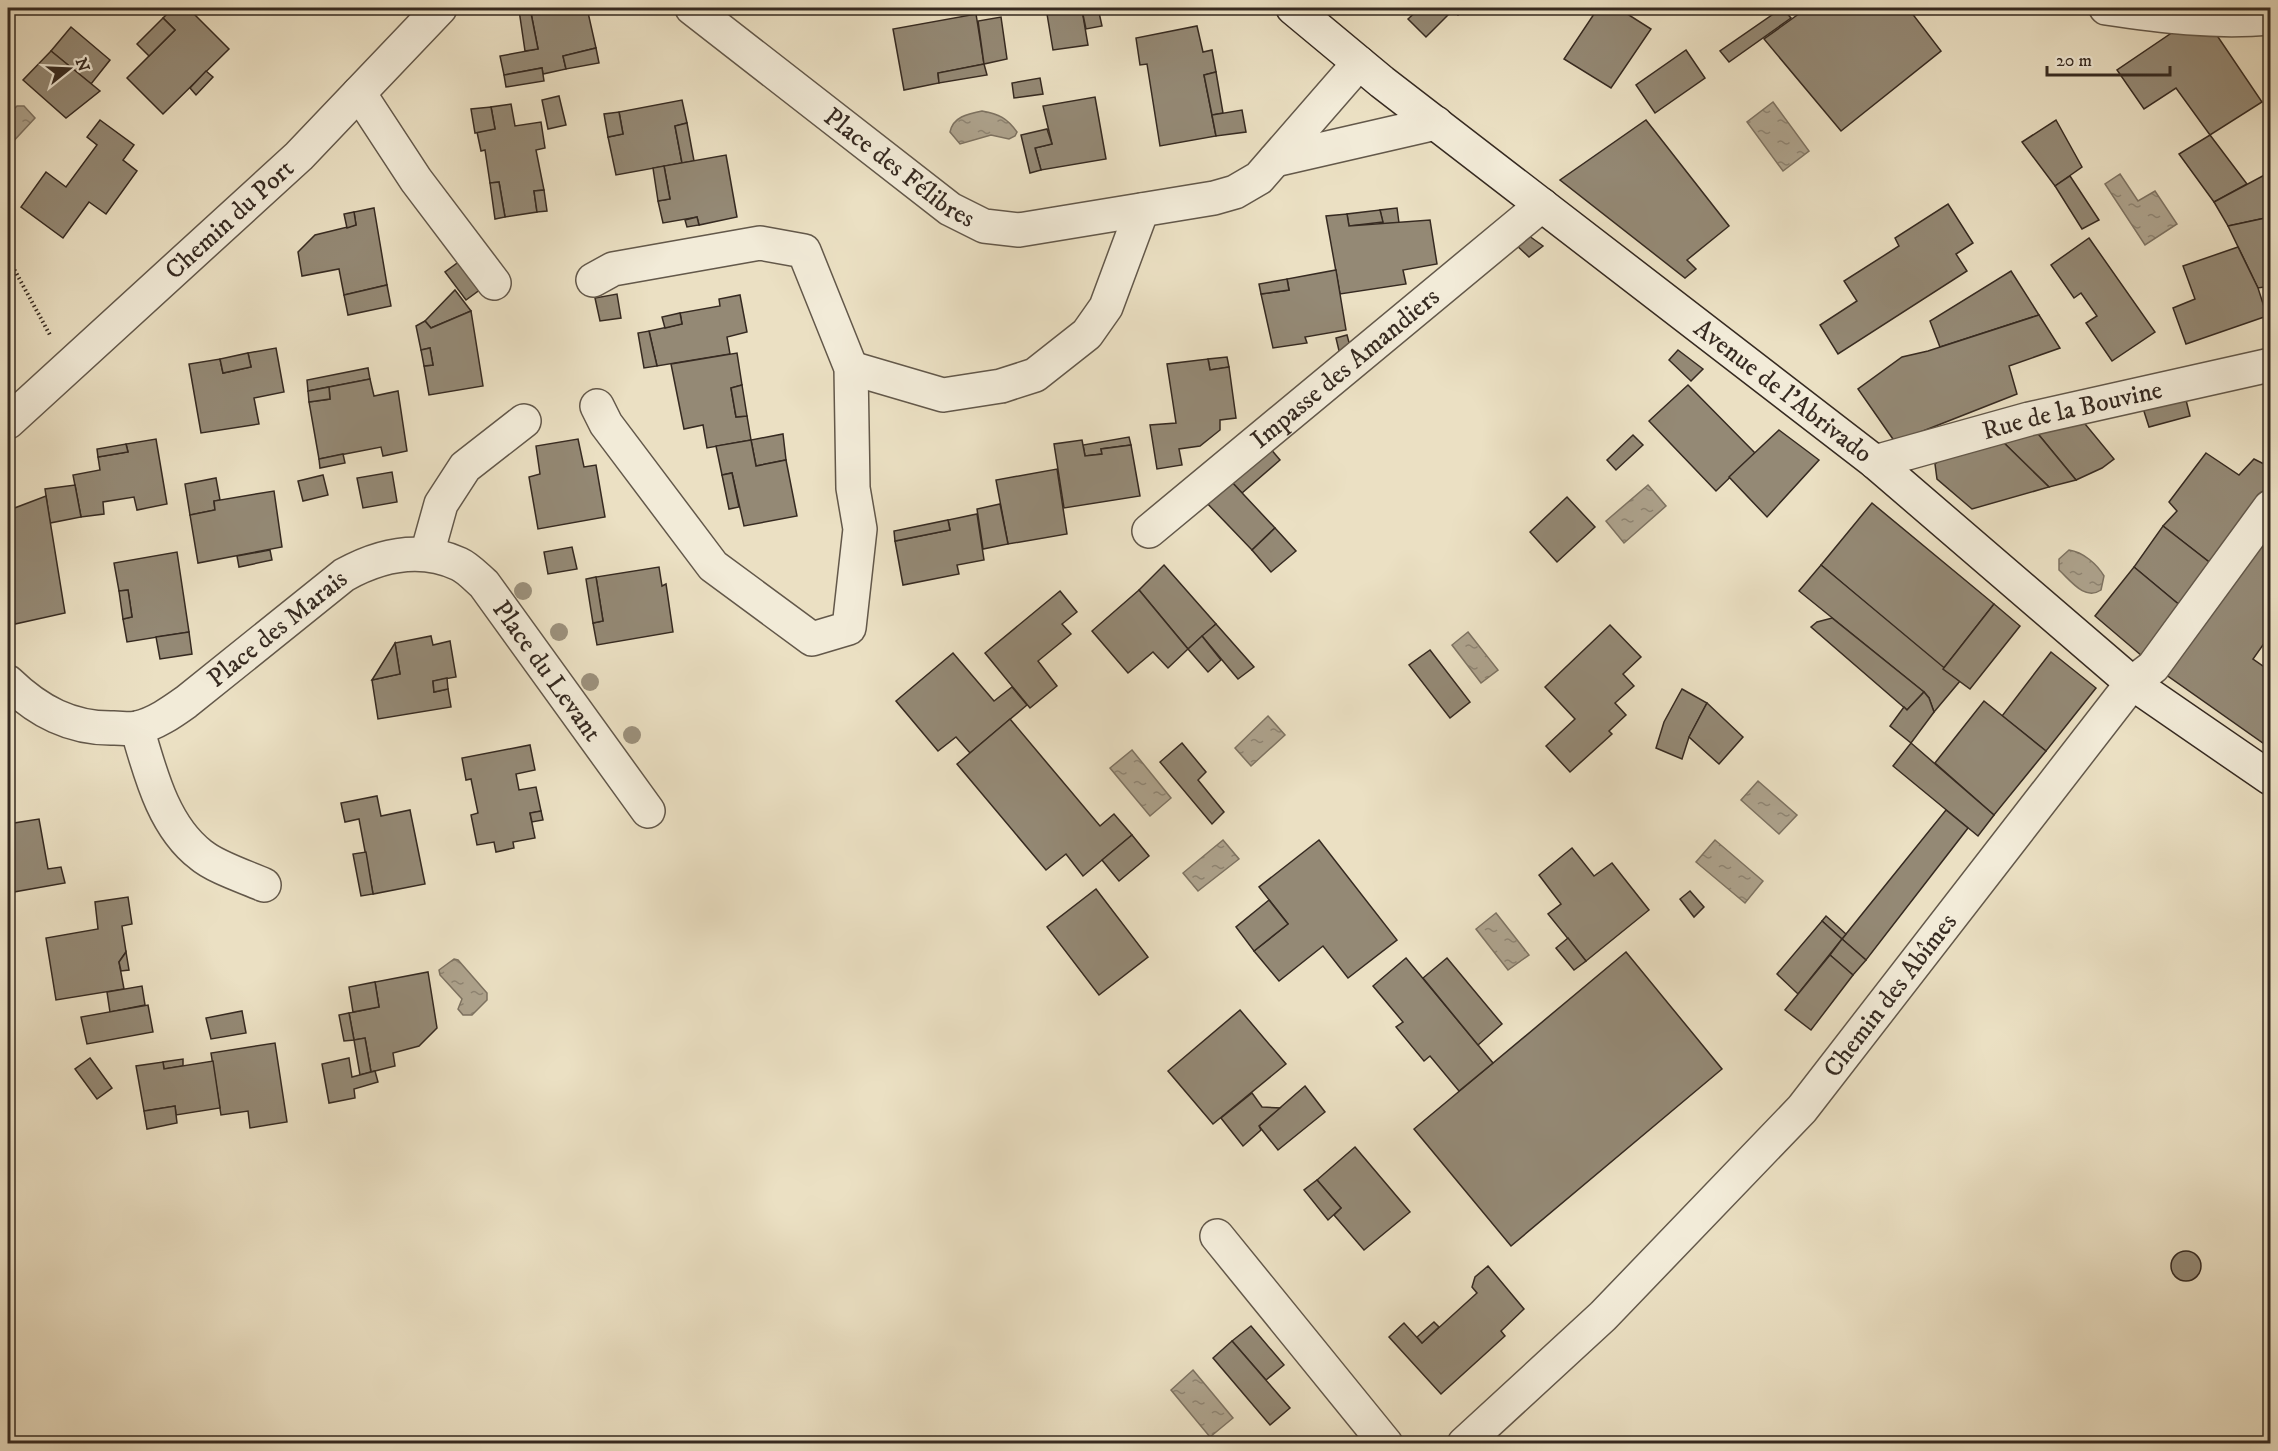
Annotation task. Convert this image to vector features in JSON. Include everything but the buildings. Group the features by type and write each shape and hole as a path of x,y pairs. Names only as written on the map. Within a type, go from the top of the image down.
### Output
{"street":[{"name":"Chemin du Port","path":"8,422 299,156 440,8"},
{"name":"Place des Félibres","path":"692,8 950,209 984,225 1019,230 1214,198 1235,192 1259,178 1359,63"},
{"name":"Avenue de l'Abrivado","path":"1293,8 1359,63 1875,462 2132,683 2271,778"},
{"path":"2106,8 2161,16 2237,21 2271,18"},
{"path":"359,93 416,180 494,283"},
{"path":"1275,160 1436,123"},
{"name":"Impasse des Amandiers","path":"1149,531 1542,205"},
{"path":"851,368 943,395 1001,386 1035,375 1087,334 1107,307 1142,210"},
{"path":"592,280 613,269 759,243 804,251 851,368 853,488 861,529 849,628 812,639 713,566 606,424 597,406"},
{"name":"Rue de la Bouvine","path":"1875,462 2029,419 2271,365"},
{"path":"427,554 441,504 465,467 524,421"},
{"name":"Chemin des Abîmes","path":"1464,1443 1603,1316 1802,1109 2132,683 2153,666 2271,507"},
{"name":"Place des Marais","path":"8,682 27,700 59,719 99,729 137,728 164,717 186,702 344,575 369,561 396,555 427,554"},
{"name":"Place du Levant","path":"427,554 460,564 484,584 648,811"},
{"path":"137,728 155,788 173,822 201,856 264,885"},
{"path":"1217,1236 1386,1443"}],"path":[{"path":"8,258 67,367"}],"water":[{"path":"1773,102 1809,151 1783,171 1747,122"},
{"path":"17,106 24,106 35,118 8,147 8,115"},
{"path":"982,111 998,115 1010,123 1017,132 1015,136 1009,139 991,135 960,144 950,132 954,123 966,115"},
{"path":"2120,174 2138,201 2155,191 2177,224 2145,245 2105,184"},
{"path":"1648,485 1666,506 1624,543 1606,521"},
{"path":"2069,550 2094,563 2104,576 2101,590 2095,593 2084,591 2059,570 2059,559"},
{"path":"1468,632 1498,670 1481,683 1452,645"},
{"path":"1268,716 1285,735 1251,766 1235,748"},
{"path":"1132,750 1171,798 1150,816 1110,768"},
{"path":"1758,781 1797,815 1779,834 1741,800"},
{"path":"1223,840 1239,859 1198,891 1183,873"},
{"path":"1715,840 1763,881 1745,903 1696,862"},
{"path":"1496,913 1529,955 1508,970 1476,929"},
{"path":"454,959 458,960 487,993 487,1000 472,1015 463,1015 458,1009 462,999 440,975 439,970"},
{"path":"1193,1370 1233,1418 1210,1437 1171,1390"}]}
